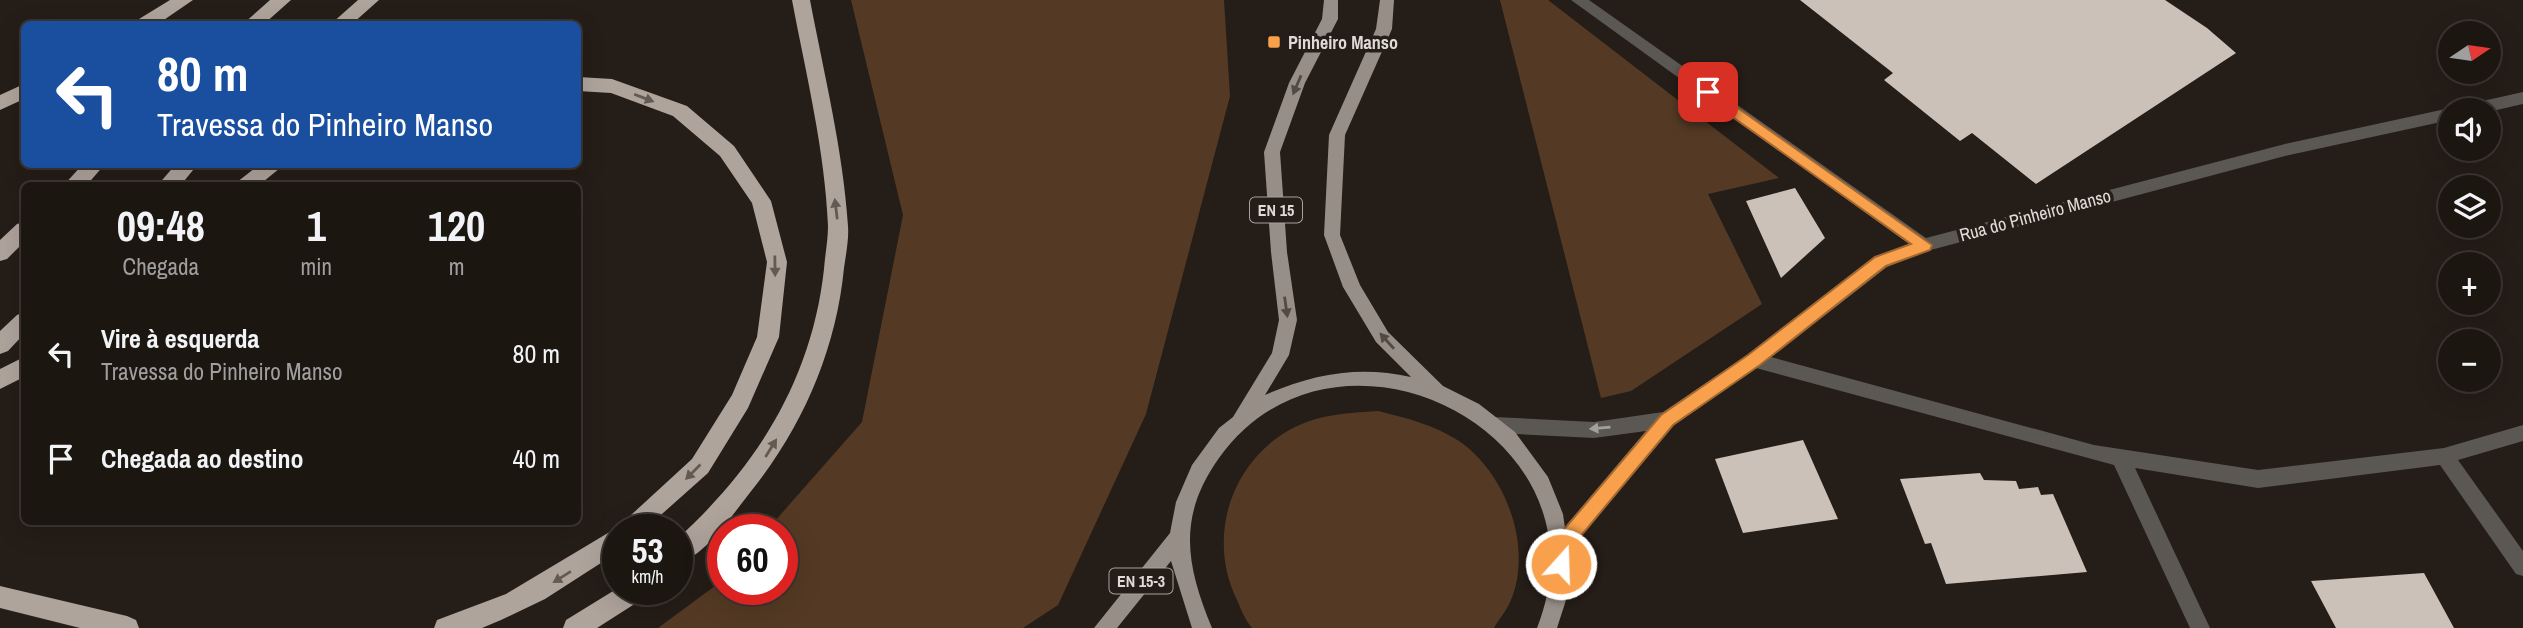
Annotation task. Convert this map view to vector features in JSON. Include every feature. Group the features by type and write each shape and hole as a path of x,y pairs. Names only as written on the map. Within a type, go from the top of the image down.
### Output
{"highway":[{"path":"150,21 184,0"},
{"path":"255,21 282,0"},
{"path":"344,21 370,0"},
{"path":"693,539 713,521 770,451 807,383 831,297 838,228 829,148 801,0"},
{"path":"581,83 612,86 680,111 727,151 761,201 777,262 768,337 740,401 700,466 646,514"},
{"path":"0,103 21,92"},
{"path":"77,182 92,168"},
{"path":"171,182 185,168"},
{"path":"248,182 270,168"},
{"path":"0,253 21,233"},
{"path":"0,345 21,324"},
{"path":"0,380 21,368"},
{"path":"446,628 473,621 560,579 602,549"},
{"path":"0,597 44,610 127,628"},
{"path":"575,628 612,605"}],"main road":[{"name":"EN 15","path":"1202,628 1185,589 1180,536 1189,492 1209,452 1240,419 1280,355 1288,320 1279,252 1272,152 1297,83 1330,19 1331,0"},
{"name":"EN 15","path":"1387,0 1384,29 1336,135 1332,234 1352,287 1382,337 1435,389"},
{"name":"EN 15","path":"1240,419 1283,393 1332,378 1384,377 1435,389 1467,405 1495,425 1533,470 1550,500 1561,546 1560,581 1552,624"},
{"name":"EN 15-3","path":"1104,628 1180,536"}],"street":[{"path":"1578,0 1924,245"},
{"path":"2501,103 2523,99"},
{"name":"Rua do Pinheiro Manso","path":"1561,546 1667,420 1754,360 1881,261 1924,245 2285,150 2438,117"},
{"path":"1754,360 2094,453 2258,479 2445,456 2523,433"},
{"name":"Rua do Pinheiro Manso","path":"1495,425 1594,430 1667,420"},
{"path":"2445,456 2523,567"},
{"path":"2120,457 2200,628"}],"shaded area":[{"path":"851,0 1224,0 1230,96 1146,414 1058,605 1023,628 658,628 689,605 693,605 707,592 707,605 798,605 798,514 781,514 862,422 903,215"},
{"path":"1500,0 1548,0 1779,178 1708,194 1762,304 1631,391 1601,398"},
{"path":"1378,411 1450,435 1476,455 1490,472 1502,491 1517,535 1517,579 1507,607 1494,628 1252,628 1228,576 1224,551 1230,502 1240,479 1273,441 1295,427 1325,417"}],"building":[{"path":"1800,0 2165,0 2207,28 2236,53 2036,184 1972,133 1960,141 1884,80 1893,73"},
{"path":"1795,188 1825,238 1781,278 1746,201"},
{"path":"1803,440 1838,519 1743,533 1715,459"},
{"path":"1980,473 1984,480 2016,481 2019,489 2038,487 2041,495 2053,494 2087,572 1946,584 1931,543 1925,544 1900,479"},
{"path":"2424,573 2454,628 2336,628 2311,581"}],"place":[{"name":"Pinheiro Manso","path":"1274,42"}],"route":[{"path":"1561,564 1561,546 1667,420 1754,360 1881,261 1924,245 1708,92"}]}
